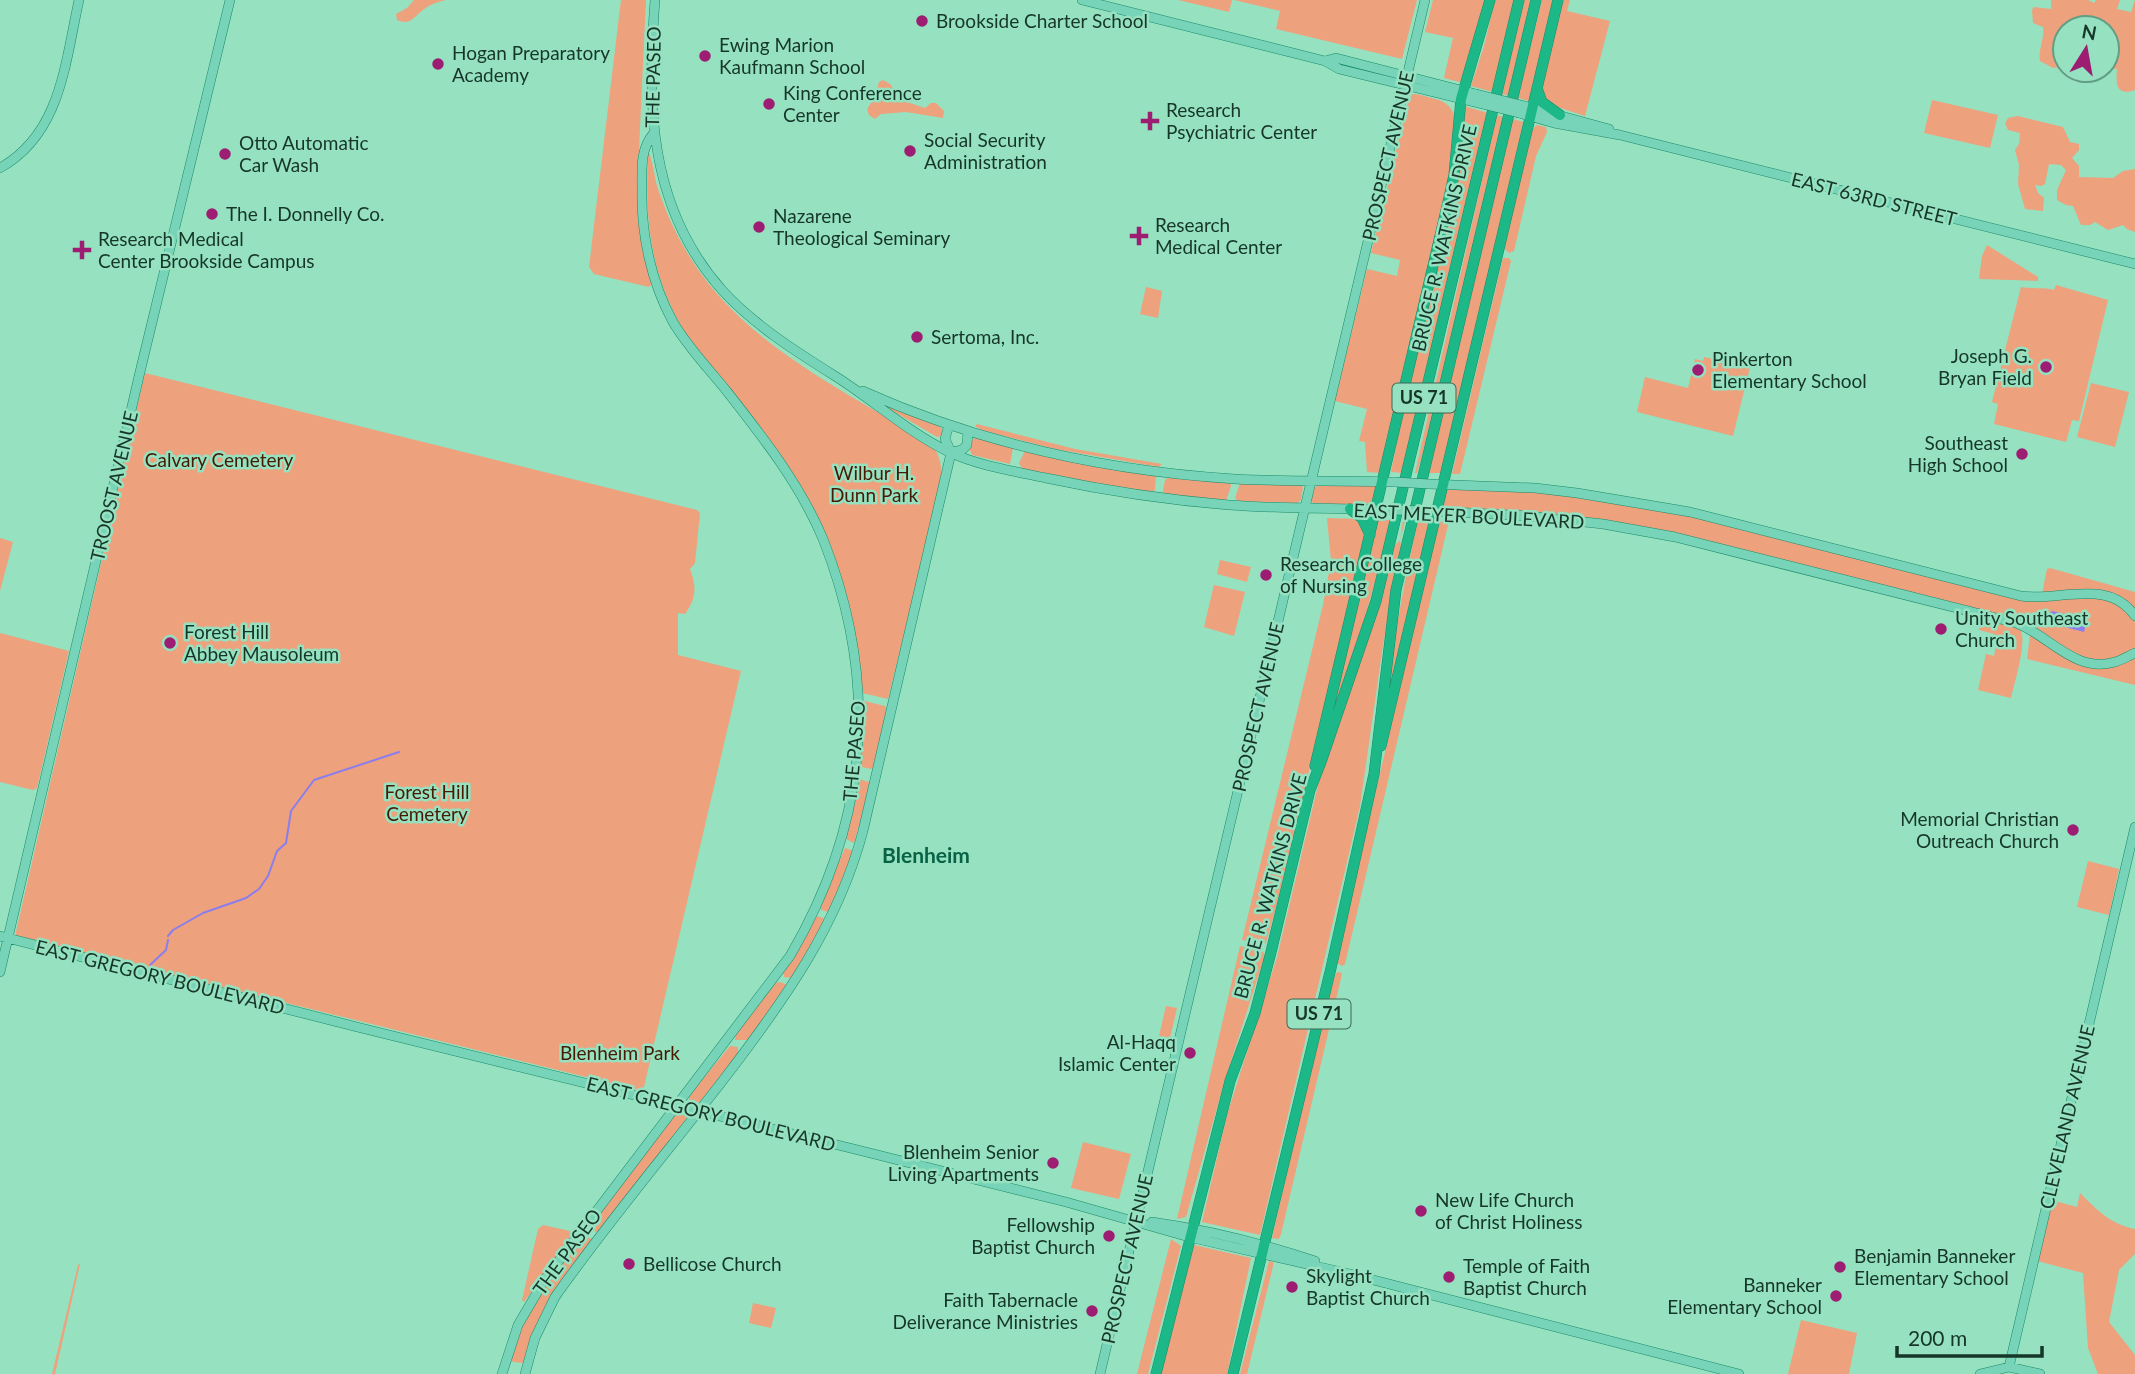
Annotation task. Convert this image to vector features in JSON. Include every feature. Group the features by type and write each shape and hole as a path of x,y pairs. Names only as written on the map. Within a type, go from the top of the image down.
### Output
{"highway":[{"path":"1310,790 1370,536 1389,482 1450,198 1462,94 1490,0"},
{"name":"BRUCE R. WATKINS DRIVE","path":"1156,1374 1230,1081 1262,989 1310,790 1376,601 1519,0"},
{"name":"BRUCE R. WATKINS DRIVE","path":"1233,1374 1331,968 1374,774 1377,731 1396,590 1536,0"},
{"path":"1374,774 1431,511 1443,484 1499,253 1525,110 1537,88 1558,0"},
{"path":"1537,88 1542,102 1560,115"},
{"path":"1350,509 1362,517 1370,536"}],"main road":[{"path":"0,168 25,152 47,122 57,93 79,0"},
{"name":"TROOST AVENUE","path":"0,972 4,937 230,0"},
{"name":"THE PASEO","path":"502,1374 518,1325 536,1292 775,978 809,922 839,848 856,772 859,723 856,665 849,619 822,537 787,471 673,322 647,247 642,206 643,151 653,134 651,100 655,0"},
{"name":"EAST 63RD STREET","path":"1082,0 1325,61 1336,58 1406,81 1525,110 1560,115 1613,130 1620,135"},
{"name":"PROSPECT AVENUE","path":"1100,1374 1425,0"},
{"name":"EAST 63RD STREET","path":"1525,110 1554,123 1620,135 2133,265"},
{"name":"EAST MEYER BOULEVARD","path":"653,134 661,176 675,214 701,264 723,291 783,343 951,453 1014,471 1133,494 1230,505 1431,511 1543,517 1603,524 1675,537 2016,623 2041,635 2061,651 2087,662 2108,664 2134,652"},
{"name":"EAST MEYER BOULEVARD","path":"847,383 949,425"},
{"path":"949,425 968,432 965,448 951,453 945,439 949,425"},
{"name":"EAST MEYER BOULEVARD","path":"968,432 1070,456 1143,469 1236,479 1443,484 1577,493 1690,512 2022,596 2047,597 2079,592 2101,594 2120,602 2135,616"},
{"name":"THE PASEO","path":"525,1374 535,1338 557,1294 794,983 829,924 859,848 951,453"},
{"name":"CLEVELAND AVENUE","path":"2009,1367 2135,827"},
{"name":"EAST GREGORY BOULEVARD","path":"4,937 1136,1221 1146,1221 1262,1249 1739,1374"},
{"path":"1980,1374 2009,1367 2040,1374"}],"green space":[{"path":"414,0 446,0 428,6 412,20 397,20 396,14"},
{"path":"621,0 646,0 637,193 642,246 652,284 649,287 594,274 589,267"},
{"path":"1178,0 1232,0 1229,12"},
{"path":"1234,0 1417,0 1402,59 1276,29 1280,11"},
{"path":"1433,0 1489,0 1463,79 1459,82 1444,78 1453,38 1425,32"},
{"path":"1495,0 1515,0 1493,92 1471,86"},
{"path":"1524,0 1532,0 1509,96 1502,94"},
{"path":"1542,0 1554,0 1529,101 1518,98"},
{"path":"1561,0 1570,0 1567,11 1610,21 1585,116 1551,105 1541,93"},
{"path":"2051,0 2088,0 2094,3 2096,0 2120,0 2117,9 2131,12 2135,0 2135,90 2124,92 2117,84 2121,84 2121,14 2051,14 2051,67 2040,61 2043,27 2033,23 2032,10 2034,7 2051,9"},
{"path":"883,80 890,84 901,100 925,108 936,103 944,111 943,118 906,112 881,114 875,119 869,115 867,109 875,97 879,82"},
{"path":"1412,94 1435,99 1451,108 1456,124 1453,162 1381,473 1367,472 1365,442 1359,441 1367,409 1335,401 1367,269 1397,276 1400,260 1371,253"},
{"path":"1932,100 1998,115 1990,148 1924,133"},
{"path":"1464,106 1488,113 1403,473 1391,472"},
{"path":"1497,115 1503,117 1427,438 1415,473"},
{"path":"2018,116 2063,127 2070,142 2079,144 2079,150 2072,158 2079,166 2079,177 2113,178 2123,171 2135,169 2135,232 2123,225 2108,230 2095,222 2081,225 2073,206 2057,200 2057,190 2066,170 2061,165 2049,164 2045,184 2035,185 2044,198 2043,211 2025,209 2018,184 2019,165 2015,150 2019,144 2020,133 2008,130 2005,123 2008,118"},
{"path":"1513,119 1523,122 1443,473 1429,473"},
{"path":"1537,125 1546,127 1547,132 1536,156 1514,251 1509,253 1503,247 1531,130"},
{"name":"Wilbur H. Dunn Park","path":"648,151 660,195 679,238 710,285 736,313 796,362 929,442 938,456 941,483 888,699 862,693 855,634 846,595 828,540 811,506 766,436 695,348 672,308 656,265 652,243 647,198"},
{"path":"1987,245 2038,277 2038,281 1979,279 1982,256"},
{"path":"1503,258 1509,258 1511,261 1460,474 1452,474"},
{"name":"Joseph G. Bryan Field","path":"2056,285 2108,300 2079,421 2072,420 2066,442 1994,424 1998,404 1992,402 2021,287 2054,290"},
{"path":"1146,287 1162,291 1158,318 1140,314"},
{"path":"1704,357 1750,367 1733,436 1637,412 1645,377 1688,388 1695,359 1703,361"},
{"name":"Forest Hill Cemetery","path":"145,373 697,510 700,513 695,563 690,569 694,593 685,614 678,613 678,655 741,671 643,1091 15,936"},
{"path":"2091,383 2129,392 2115,447 2077,437"},
{"path":"887,405 938,425 943,430 941,436 937,437 886,407"},
{"path":"977,424 1075,449 1162,464 1159,467 1055,449 981,430 975,426"},
{"path":"977,437 1013,448 1010,464 972,455 969,448"},
{"path":"1025,451 1156,475 1155,490 1151,492 1101,485 1023,470 1019,463"},
{"path":"1171,476 1230,482 1231,486 1226,501 1165,494 1165,480"},
{"path":"1240,483 1301,485 1301,500 1297,503 1238,501 1235,498"},
{"path":"1319,485 1377,486 1373,506 1313,503 1311,500 1314,488"},
{"path":"1446,486 1560,493 1689,515 2041,599 2047,569 2050,568 2135,592 2135,685 2027,659 2030,635 2024,622 1678,534 1562,515 1444,508"},
{"path":"1327,518 1359,519 1366,536 1275,911 1266,943 1262,945 1242,940 1323,605 1331,561"},
{"path":"1377,520 1392,520 1364,621 1331,717"},
{"path":"1429,520 1383,727 1412,547 1418,521"},
{"path":"1439,521 1449,521 1345,964 1342,966 1336,962"},
{"path":"0,538 13,542 0,591"},
{"path":"1400,540 1360,806 1260,1235 1202,1222 1227,1115 1277,957 1321,773 1371,631 1395,545"},
{"path":"1220,560 1251,567 1247,582 1217,574"},
{"path":"1214,585 1245,592 1234,636 1204,627"},
{"path":"1982,618 2011,624 2022,633 2022,650 2011,698 1978,690 1986,654 1994,656 1997,640 1993,639 1994,634 1979,630"},
{"path":"0,633 69,651 37,788 33,790 0,782"},
{"path":"864,701 885,706 887,711 871,769 859,764"},
{"path":"860,779 871,783 854,843 846,839"},
{"path":"845,848 854,851 845,878 828,912 821,910 820,906"},
{"path":"2088,861 2119,869 2109,915 2077,907"},
{"path":"817,916 826,919 793,978 784,977 783,972"},
{"path":"1240,946 1263,952 1265,955 1224,1083 1186,1217 1177,1219"},
{"path":"1336,973 1342,974 1281,1234 1279,1239 1272,1238 1327,1001"},
{"path":"776,983 787,985 787,988 747,1040 735,1040 736,1034"},
{"path":"1166,1006 1177,1008 1170,1038 1159,1036"},
{"path":"730,1046 738,1047 738,1053 700,1102 689,1102 689,1096"},
{"path":"679,1110 690,1114 598,1232 589,1230 588,1226"},
{"path":"1083,1142 1131,1154 1119,1199 1071,1188"},
{"path":"2080,1193 2111,1220 2135,1229 2135,1254 2119,1270 2109,1322 2135,1355 2135,1374 2098,1374 2088,1348 2083,1273 2037,1261 2051,1200 2077,1207"},
{"path":"543,1225 570,1231 572,1235 524,1302 522,1300 538,1229"},
{"path":"581,1236 593,1239 550,1300 537,1325 524,1363 513,1362 510,1358 524,1321 549,1279"},
{"path":"1171,1239 1181,1246 1148,1374 1137,1374"},
{"path":"1194,1245 1251,1258 1227,1374 1161,1374"},
{"path":"1269,1261 1273,1262 1273,1266 1247,1374 1240,1374"},
{"path":"80,1264 55,1374 52,1374 78,1265"},
{"path":"753,1303 776,1308 771,1328 749,1323"},
{"path":"1801,1320 1857,1333 1849,1374 1788,1374"}],"shaded area":[{"path":"2052,611 2087,619 2084,632 2049,623 2046,616"}],"waterway":[{"path":"168,936 173,930 203,913 246,898 259,889 268,876 277,851 286,843 291,811 314,780 399,752"},
{"path":"150,965 166,950 168,940"}],"place":[{"name":"Brookside Charter School","path":"922,21"},
{"name":"Ewing Marion Kaufmann School","path":"705,56"},
{"name":"Hogan Preparatory Academy","path":"438,64"},
{"name":"King Conference Center","path":"769,104"},
{"name":"Research Psychiatric Center","path":"1150,121"},
{"name":"Social Security Administration","path":"910,151"},
{"name":"Otto Automatic Car Wash","path":"225,154"},
{"name":"The I. Donnelly Co.","path":"212,214"},
{"name":"Nazarene Theological Seminary","path":"759,227"},
{"name":"Research Medical Center","path":"1139,236"},
{"name":"Research Medical Center Brookside Campus","path":"82,250"},
{"name":"Sertoma, Inc.","path":"917,337"},
{"name":"Joseph G. Bryan Field","path":"2046,367"},
{"name":"Pinkerton Elementary School","path":"1698,370"},
{"name":"Southeast High School","path":"2022,454"},
{"name":"Research College of Nursing","path":"1266,575"},
{"name":"Unity Southeast Church","path":"1941,629"},
{"name":"Forest Hill Abbey Mausoleum","path":"170,643"},
{"name":"Memorial Christian Outreach Church","path":"2073,830"},
{"name":"Al-Haqq Islamic Center","path":"1190,1053"},
{"name":"Blenheim Senior Living Apartments","path":"1053,1163"},
{"name":"New Life Church of Christ Holiness","path":"1421,1211"},
{"name":"Fellowship Baptist Church","path":"1109,1236"},
{"name":"Bellicose Church","path":"629,1264"},
{"name":"Benjamin Banneker Elementary School","path":"1840,1267"},
{"name":"Temple of Faith Baptist Church","path":"1449,1277"},
{"name":"Skylight Baptist Church","path":"1292,1287"},
{"name":"Banneker Elementary School","path":"1836,1296"},
{"name":"Faith Tabernacle Deliverance Ministries","path":"1092,1311"}],"district":[{"name":"Blenheim","path":"926,856"}],"park label":[{"name":"Calvary Cemetery","path":"219,460"},
{"name":"Blenheim Park","path":"620,1053"}]}
